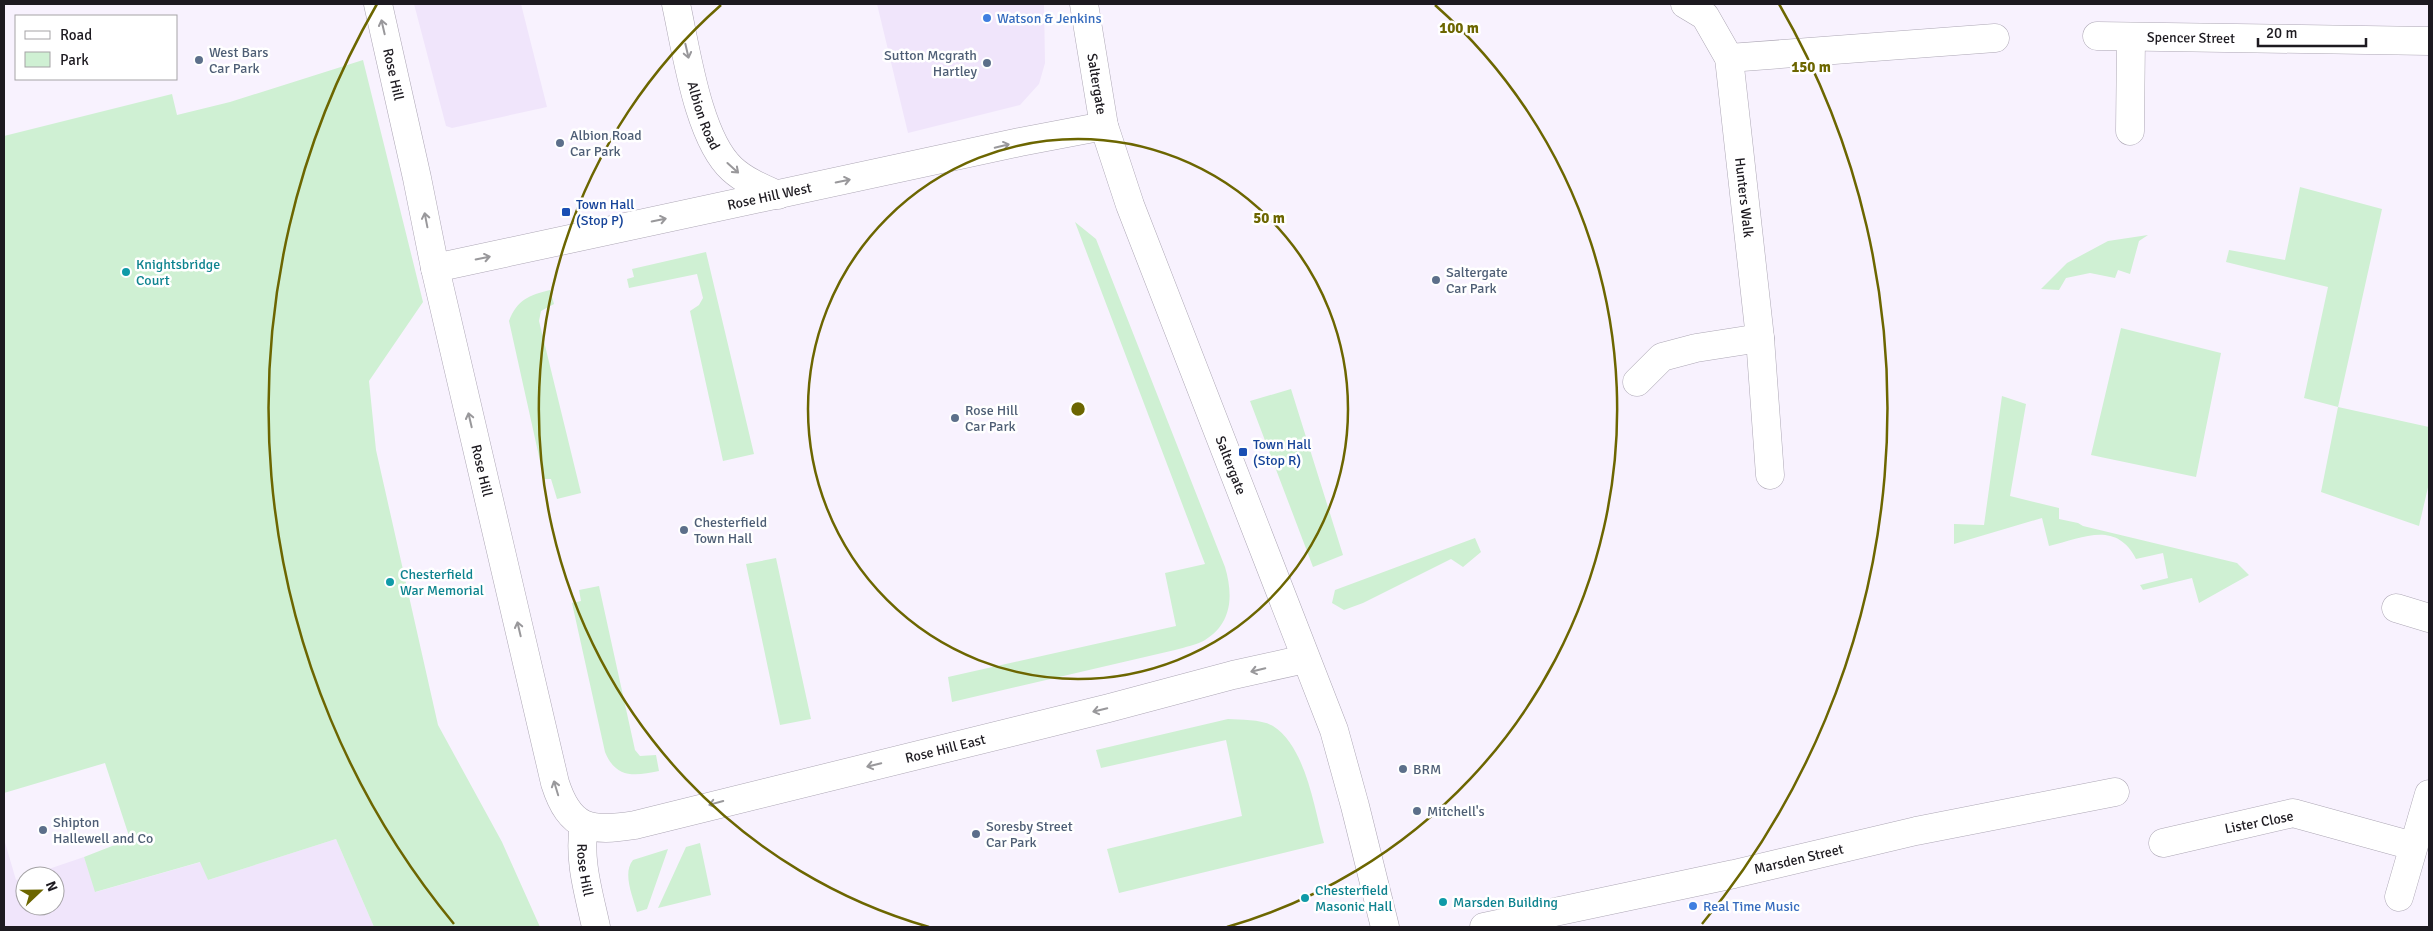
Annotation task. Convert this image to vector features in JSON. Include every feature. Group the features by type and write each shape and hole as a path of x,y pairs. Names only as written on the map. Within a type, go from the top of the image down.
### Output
{"street":[{"name":"Rose Hill","path":"378,4 435,268 554,784 560,801 573,817 584,825 581,844 583,866 596,927"},
{"name":"Albion Road","path":"676,4 706,128 719,153 732,169 754,184 778,195"},
{"name":"Saltergate","path":"1084,4 1104,126 1130,204 1334,730 1355,806 1384,927"},
{"name":"Hunters Walk","path":"1685,4 1704,16 1729,58 1760,338 1770,475"},
{"name":"Spencer Street","path":"2097,36 2429,41"},
{"name":"Spencer Street","path":"2130,131 2131,37"},
{"path":"1729,58 1996,38"},
{"name":"Rose Hill West","path":"435,268 1020,142 1104,126"},
{"path":"1637,382 1662,357 1696,348 1760,338"},
{"path":"2396,608 2429,618"},
{"name":"Rose Hill East","path":"584,825 606,829 635,824 1305,659"},
{"name":"Marsden Street","path":"1484,927 1734,874 1916,831 2115,792"},
{"path":"2399,897 2412,846 2429,794"},
{"name":"Lister Close","path":"2163,843 2293,813 2412,846"}],"shaded area":[{"path":"414,4 521,4 547,107 452,128 446,126"},
{"path":"877,4 1044,4 1045,63 1039,84 1020,105 908,133"},
{"path":"4,839 15,877 15,916 65,916 65,866 57,866 84,857 96,892 201,862 208,880 336,839 374,927 4,927"}],"green space":[{"path":"363,60 423,302 369,381 376,450 438,725 502,842 540,927 374,927 336,839 208,880 200,862 95,892 84,857 130,839 105,763 4,793 4,136 172,94 177,115 230,102"},
{"path":"2300,187 2382,209 2338,407 2304,398 2328,287 2226,262 2229,250 2285,260"},
{"path":"1075,222 1096,239 1225,567 1230,597 1226,617 1214,633 1195,645 952,702 948,677 1176,626 1165,573 1205,564"},
{"path":"2148,235 2139,241 2130,274 2118,270 2115,278 2090,273 2066,278 2059,290 2041,289 2067,263 2108,241"},
{"path":"706,252 754,454 723,461 690,311 699,305 703,298 697,274 629,288 627,279 634,277 632,269"},
{"path":"550,290 554,304 541,311 539,321 581,493 557,499 551,479 544,479 509,321 520,303 530,296"},
{"path":"2121,328 2221,353 2196,477 2091,455"},
{"path":"1291,389 1343,555 1313,567 1250,401"},
{"path":"2002,396 2026,404 2010,496 2059,508 2059,519 2237,563 2249,575 2199,603 2192,578 2143,590 2140,585 2168,578 2163,553 2136,559 2128,547 2119,539 2098,535 2086,536 2049,546 2042,518 1954,544 1954,524 1984,525"},
{"path":"2338,407 2429,427 2429,483 2419,526 2321,492"},
{"path":"1475,538 1481,552 1463,567 1451,559 1363,603 1344,610 1332,603 1335,590"},
{"path":"776,558 811,719 780,725 746,564"},
{"path":"599,586 635,750 640,756 656,755 659,771 627,774 609,761 605,752 572,603 581,601 579,590"},
{"path":"1228,719 1263,722 1273,726 1284,736 1293,748 1307,779 1324,843 1119,893 1107,849 1242,816 1226,740 1101,768 1096,750"},
{"path":"700,843 711,895 658,908 686,847"},
{"path":"668,849 647,909 637,912 629,885 628,872 630,865 633,860"}],"place":[{"name":"Watson & Jenkins","path":"987,18"},
{"name":"West Bars Car Park","path":"199,60"},
{"name":"Sutton Mcgrath Hartley","path":"987,63"},
{"name":"Albion Road Car Park","path":"560,143"},
{"name":"Town Hall (Stop P)","path":"566,212"},
{"name":"Knightsbridge Court","path":"126,272"},
{"name":"Saltergate Car Park","path":"1436,280"},
{"name":"Rose Hill Car Park","path":"955,418"},
{"name":"Town Hall (Stop R)","path":"1243,452"},
{"name":"Chesterfield Town Hall","path":"684,530"},
{"name":"Chesterfield War Memorial","path":"390,582"},
{"name":"BRM","path":"1403,769"},
{"name":"Mitchell's","path":"1417,811"},
{"name":"Shipton Hallewell and Co","path":"43,830"},
{"name":"Soresby Street Car Park","path":"976,834"},
{"name":"Chesterfield Masonic Hall","path":"1305,898"},
{"name":"Marsden Building","path":"1443,902"},
{"name":"Real Time Music","path":"1693,906"}]}
